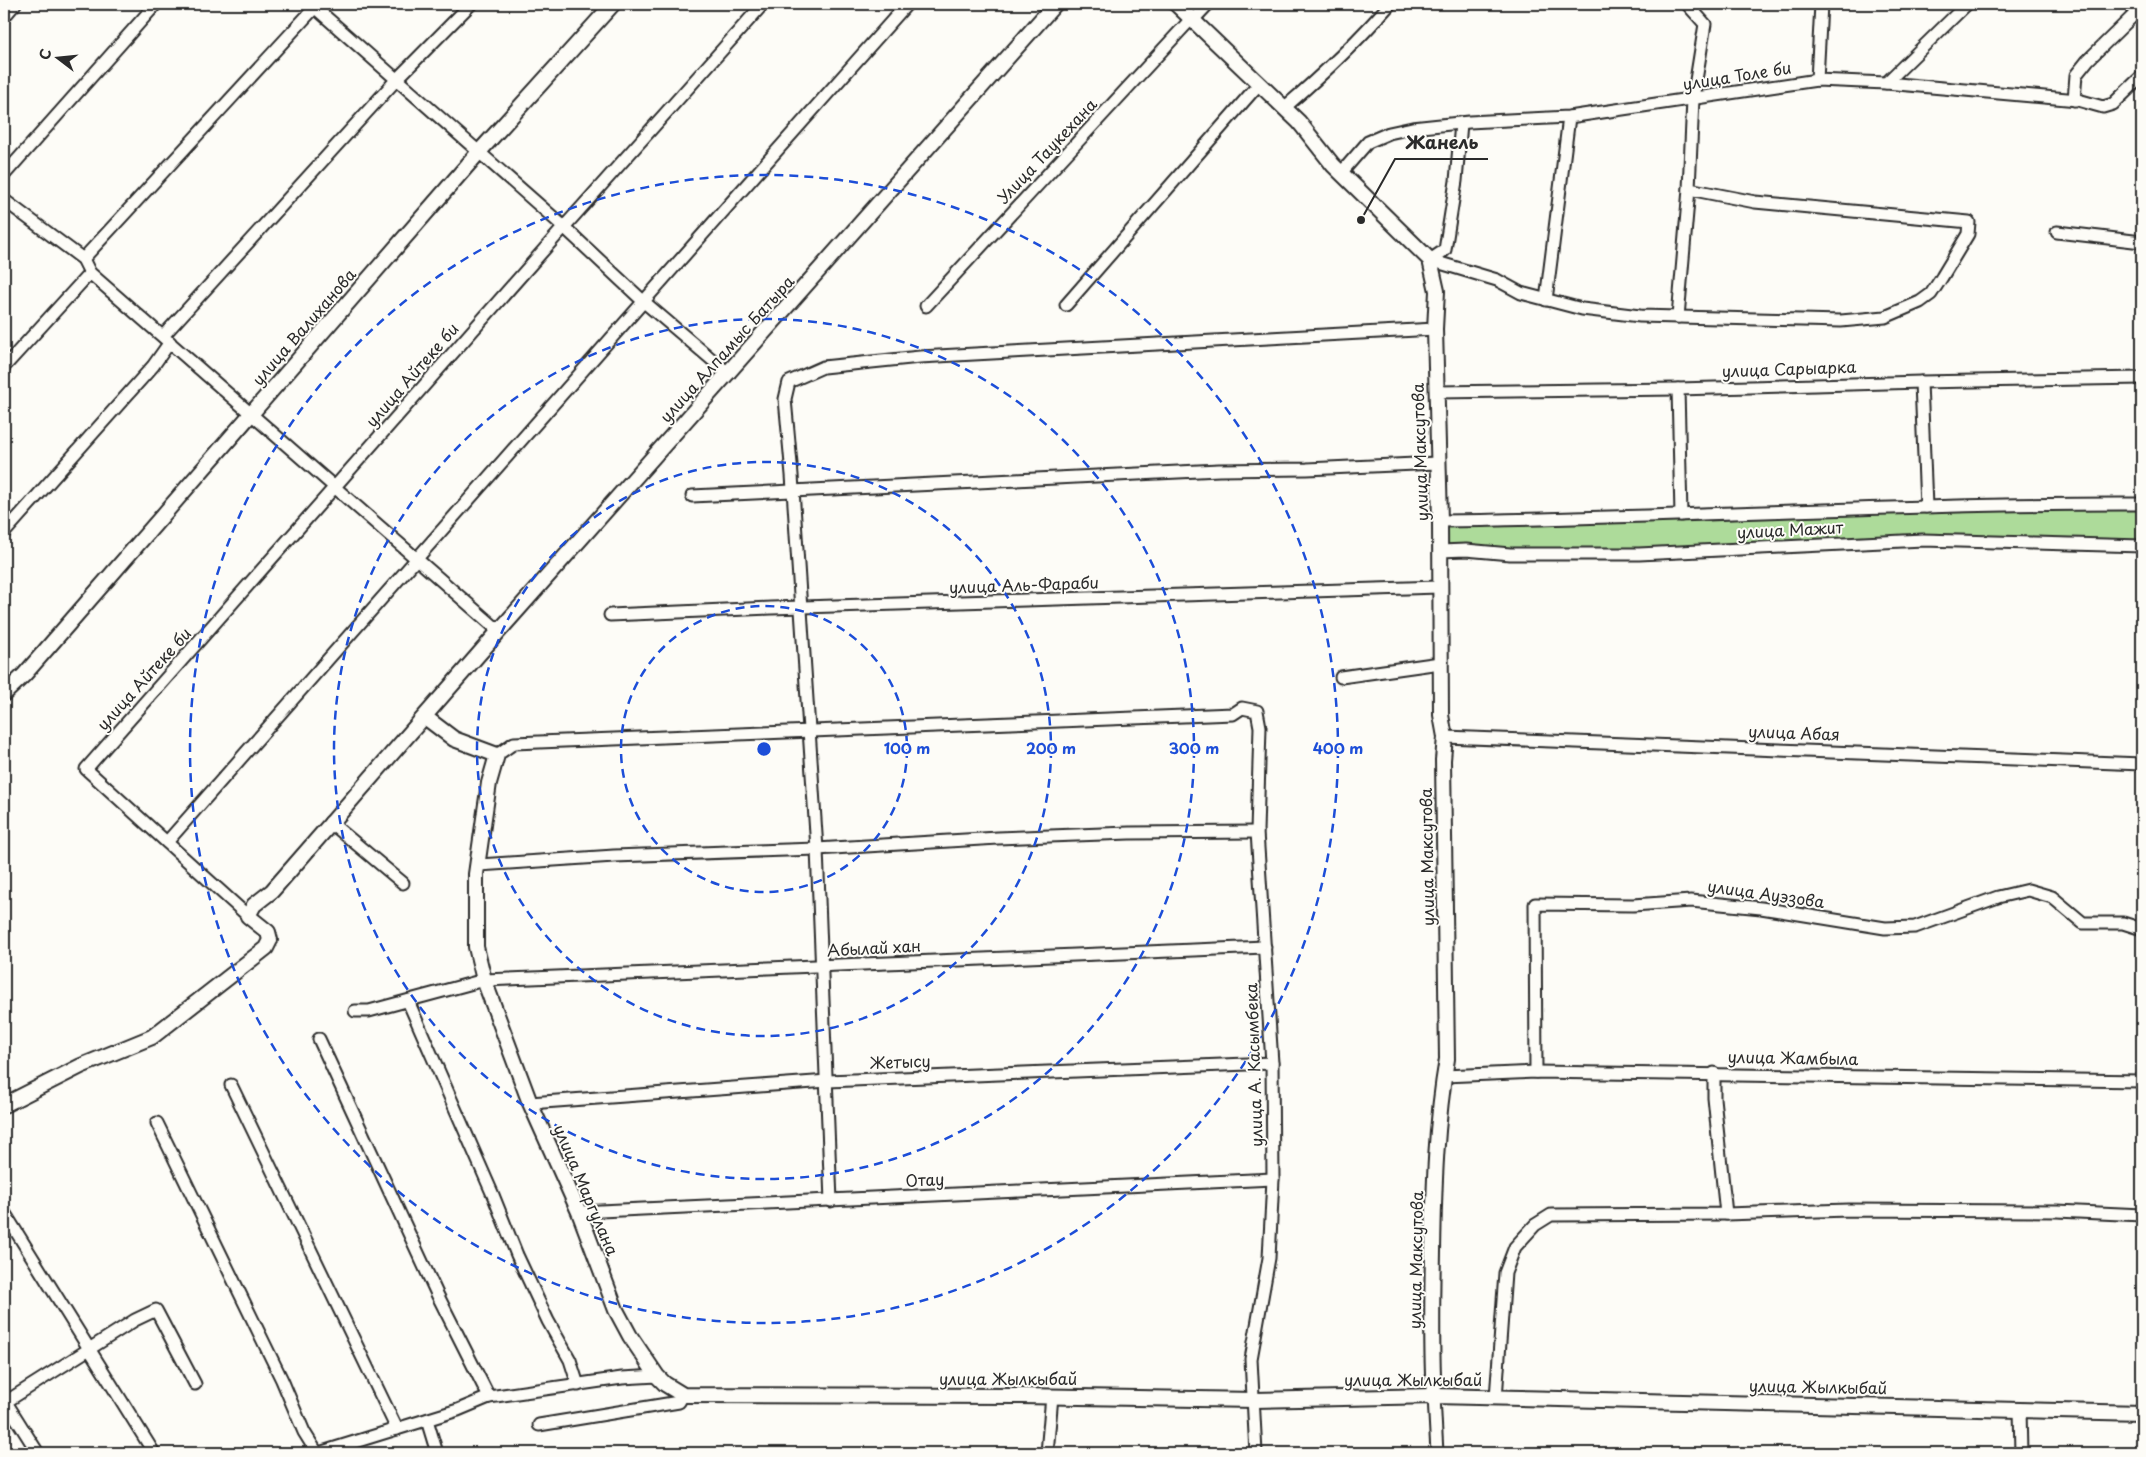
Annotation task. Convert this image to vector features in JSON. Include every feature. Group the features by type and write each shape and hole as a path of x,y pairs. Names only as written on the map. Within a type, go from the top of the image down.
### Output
{"street":[{"path":"4,17 15,4"},
{"path":"4,174 156,4"},
{"path":"4,533 154,366 166,339 397,80 471,4"},
{"name":"улица Валиханова","path":"4,694 24,675 479,152 613,4"},
{"name":"улица Айтеке би","path":"168,842 86,769 763,4"},
{"path":"4,1105 81,1066 152,1037 266,948 270,940 268,932 192,867 168,842 417,561 643,301 907,4"},
{"name":"улица Алпамыс Батыра","path":"248,916 254,905 272,891 330,822 1055,4"},
{"path":"1176,4 1299,122 1341,173 1430,260 1497,280 1521,293 1582,309 1640,316 1841,321 1885,317 1920,302 1930,294 1968,234 1969,222 1755,202 1689,189"},
{"name":"Улица Таукехана","path":"926,306 1208,4"},
{"path":"1284,108 1318,78 1390,4"},
{"path":"1678,317 1689,189 1693,99 1705,24 1687,4"},
{"path":"1817,80 1821,4"},
{"path":"1886,83 1967,4"},
{"path":"83,260 315,5 564,227 643,301 729,374"},
{"path":"2074,100 2076,75 2088,60 2142,7"},
{"name":"улица Толе би","path":"1341,173 1368,142 1389,133 1461,123 1569,117 1817,80 1886,83 2074,100 2102,107 2113,104 2142,76"},
{"path":"1066,305 1259,84"},
{"path":"1546,300 1569,117"},
{"path":"1430,260 1445,250 1456,182 1461,123"},
{"path":"4,201 83,260 90,273 499,631"},
{"path":"2057,232 2142,242"},
{"name":"улица Максутова","path":"1430,260 1437,291 1435,329 1440,521 1440,663 1442,715 1445,737 1443,760 1447,1059 1441,1093 1434,1185 1431,1358 1437,1453"},
{"path":"4,367 90,273"},
{"path":"831,1201 828,1082 817,848 793,490 785,400 789,382 823,367 920,357 1435,329"},
{"name":"улица Сарыарка","path":"1436,392 1678,389 2142,378"},
{"path":"1921,382 1926,507"},
{"path":"1678,389 1682,515"},
{"path":"692,496 1219,470 1437,463"},
{"path":"1440,521 1926,507 2142,504"},
{"name":"улица Мажит","path":"1440,551 1466,550 1510,554 1639,554 1923,540 2142,546"},
{"name":"улица Аль-Фараби","path":"610,615 771,608 801,609 1439,587"},
{"path":"1342,677 1440,663"},
{"name":"улица А. Касымбека","path":"810,730 1234,714 1242,708 1257,711 1260,727 1257,832 1272,1062 1273,1179 1269,1258 1252,1360 1256,1453"},
{"path":"425,716 454,739 497,755 514,743 810,730"},
{"name":"улица Абая","path":"1445,737 2142,764"},
{"name":"улица Маргулана","path":"497,755 489,783 479,865 476,874 476,947 484,980 530,1103 578,1212 616,1310 630,1336 657,1376 665,1384 683,1395"},
{"path":"330,822 403,883"},
{"path":"479,865 614,856 817,848 1016,837 1257,832"},
{"name":"улица Ауэзова","path":"1536,1072 1535,904 1633,905 1692,900 1760,908 1884,928 1915,927 1998,897 2028,890 2052,897 2083,923 2123,922 2142,929"},
{"name":"Абылай хан","path":"355,1011 369,1011 408,1002 484,980 1265,947"},
{"path":"408,1002 517,1255 548,1321 570,1360 578,1385"},
{"path":"319,1039 437,1294 489,1397"},
{"name":"Жетысу","path":"530,1103 828,1082 1272,1062"},
{"name":"улица Жамбыла","path":"1444,1076 1536,1072 1714,1073 2142,1081"},
{"path":"1714,1073 1714,1098 1726,1214"},
{"path":"231,1086 397,1429"},
{"path":"157,1123 282,1380 304,1432 318,1453 458,1410 489,1397 657,1376"},
{"name":"Отау","path":"578,1212 1273,1179"},
{"path":"1496,1398 1505,1273 1515,1247 1534,1225 1551,1215 1726,1214 1878,1210 2057,1211 2142,1215"},
{"path":"4,1212 88,1350 154,1453"},
{"path":"38,1453 4,1401 135,1320 156,1310 195,1384"},
{"path":"539,1425 679,1402 683,1395"},
{"name":"улица Жылкыбай","path":"683,1395 1052,1396 1254,1400 1434,1396 2142,1413"},
{"path":"1047,1453 1052,1396"},
{"path":"2020,1409 2020,1453"},
{"path":"427,1420 437,1453"}],"green space":[{"path":"2142,507 2142,549 1923,541 1508,553 1436,543 1437,521"}],"place":[{"name":"Жанель","path":"1361,220"}]}
